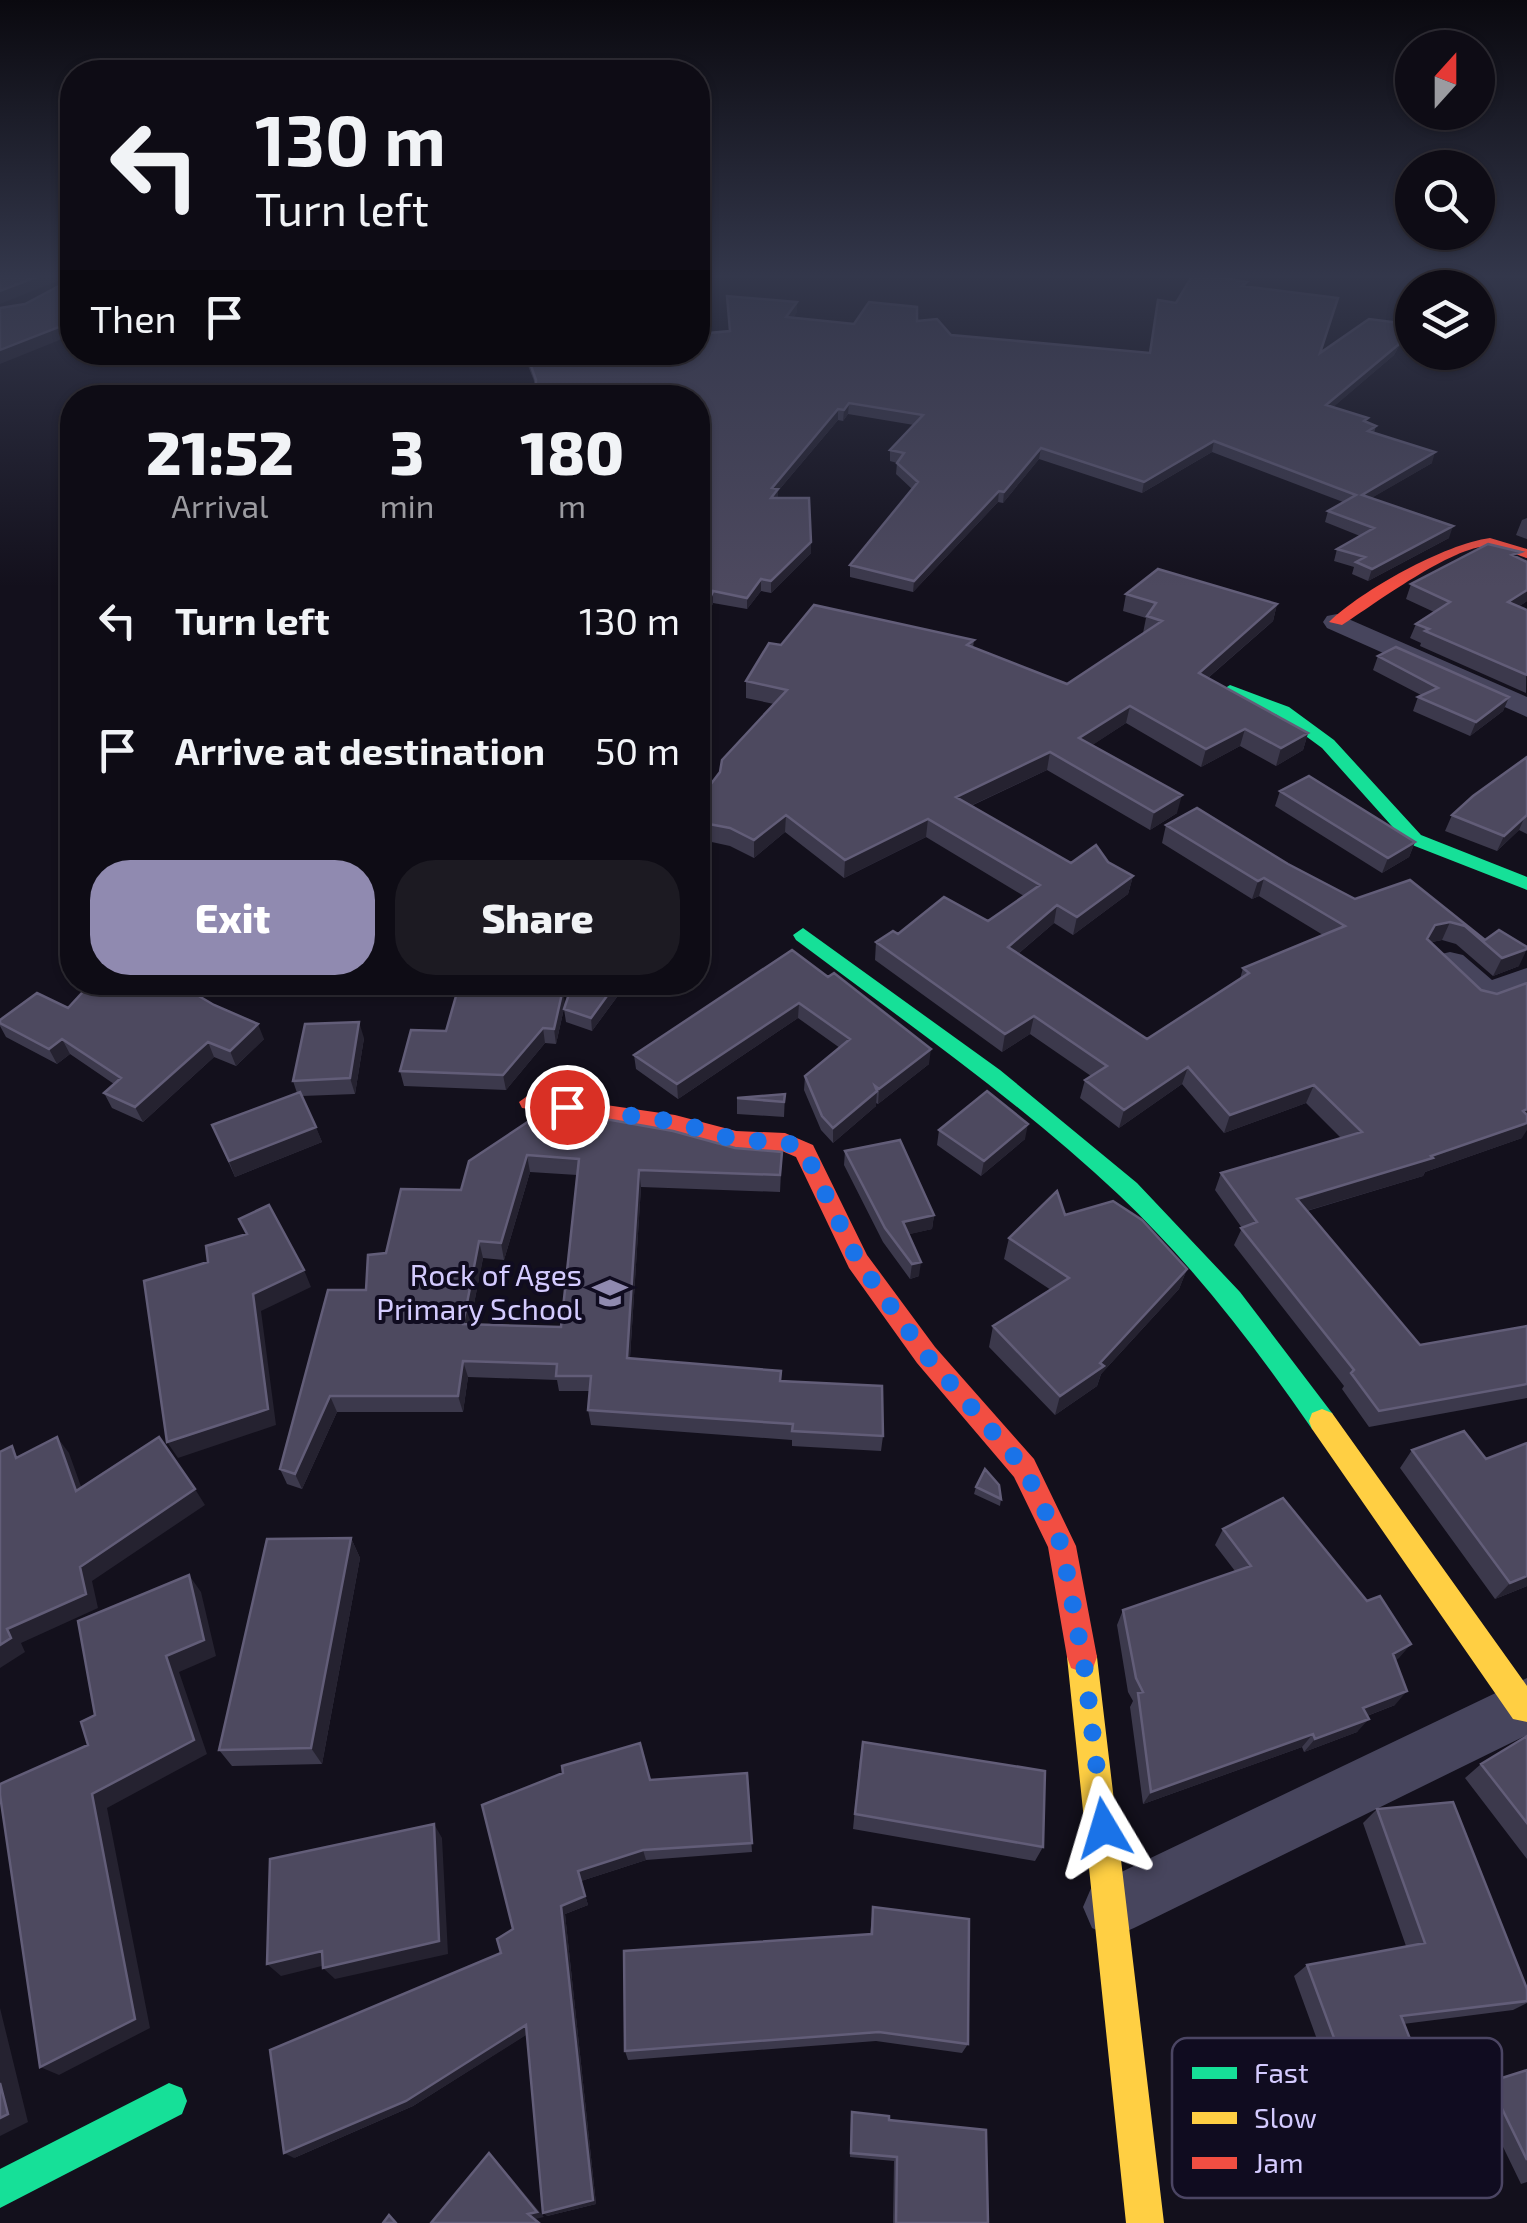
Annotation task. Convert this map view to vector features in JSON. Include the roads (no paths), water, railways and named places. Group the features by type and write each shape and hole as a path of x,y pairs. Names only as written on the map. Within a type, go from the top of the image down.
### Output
{"street":[{"path":"1337,622 1409,576 1474,544 1492,542 1527,554"},
{"path":"1337,622 1527,708"},
{"path":"1230,690 1283,711 1328,744 1361,776 1414,840 1527,884"},
{"path":"803,935 1060,1131 1169,1230 1264,1338 1526,1707 1113,1907"},
{"path":"1441,956 1486,995 1527,981"},
{"path":"530,1102 676,1122 736,1140 785,1142 804,1150 858,1261 926,1355 1024,1468 1062,1546 1085,1671 1145,2223"},
{"path":"0,2189 169,2102"}],"place":[{"name":"Rock of Ages Primary School","path":"610,1293"}]}
